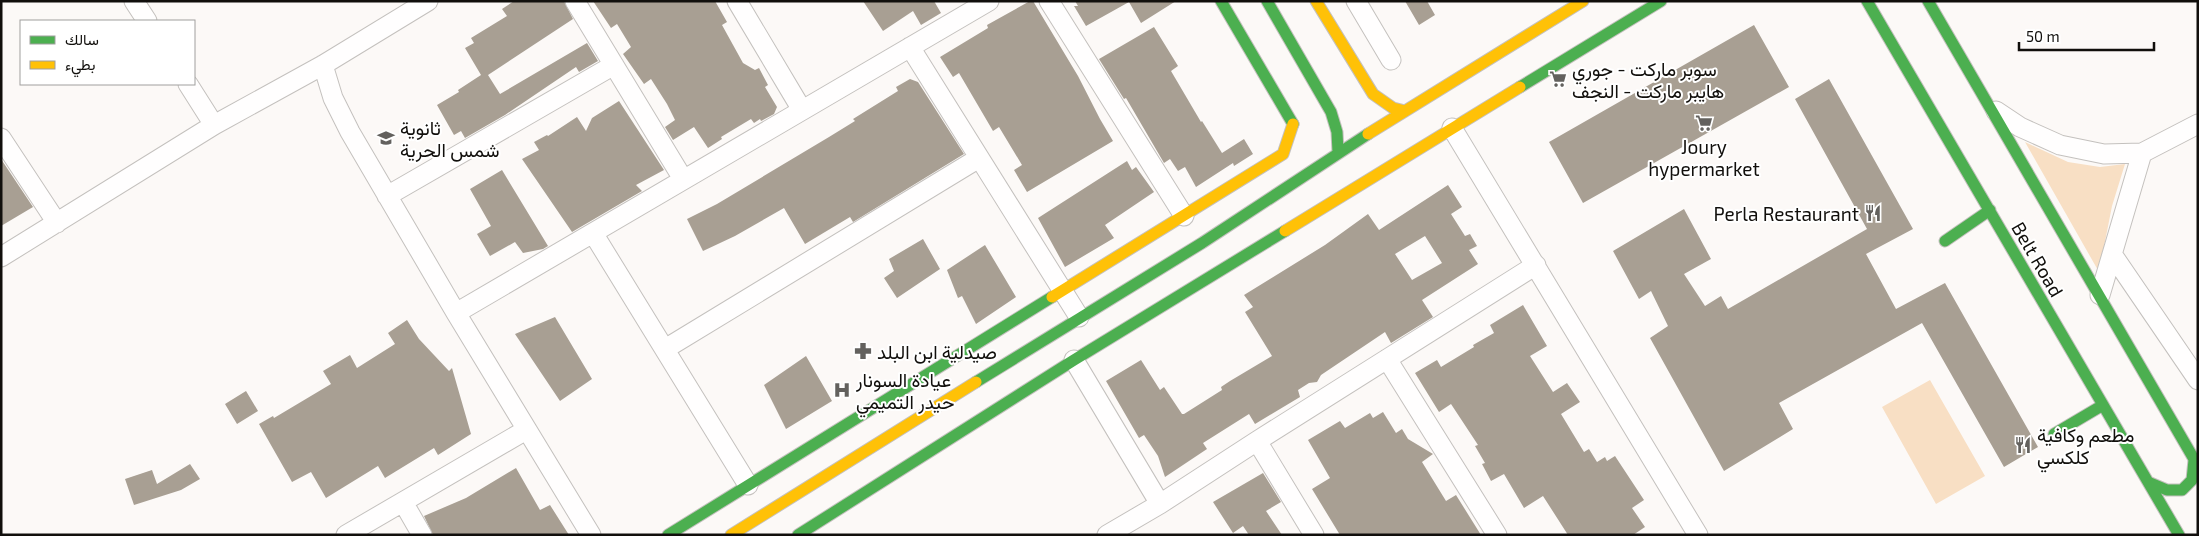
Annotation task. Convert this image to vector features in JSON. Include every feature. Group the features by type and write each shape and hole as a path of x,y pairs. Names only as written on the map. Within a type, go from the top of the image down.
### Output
{"main road":[{"path":"668,535 1283,154 1293,124 1221,1"},
{"path":"1267,1 1317,78 1335,122 1338,152"},
{"path":"1316,1 1347,62 1373,94 1393,108 1406,110"},
{"path":"731,535 847,460 1078,317 1202,243 1338,152 1583,1"},
{"path":"798,535 860,483 1074,360 1661,1"},
{"name":"Belt Road","path":"1867,1 2179,535"},
{"name":"Belt Road","path":"1928,1 2196,463"},
{"path":"1945,241 1990,210"},
{"path":"2054,434 2104,405"},
{"path":"847,460 860,483"},
{"path":"2148,482 2168,492 2179,491 2185,488 2194,476 2196,463"}],"street":[{"path":"135,1 146,20"},
{"path":"1,257 214,125 323,65 428,1"},
{"path":"575,1 683,179"},
{"path":"737,1 802,110"},
{"path":"456,313 989,1"},
{"path":"1049,1 1184,216"},
{"path":"1356,1 1391,60"},
{"path":"910,48 1078,317"},
{"path":"323,65 333,98 350,132 456,313 591,535"},
{"path":"387,196 614,65"},
{"path":"189,85 214,125"},
{"path":"1990,108 2020,128 2060,145 2104,154 2142,153 2198,124"},
{"path":"1452,128 1698,535"},
{"path":"1,138 57,223"},
{"path":"2100,295 2142,153"},
{"path":"665,349 979,158"},
{"path":"593,233 748,485"},
{"path":"2112,254 2198,380"},
{"path":"1120,531 1257,440 1536,265"},
{"path":"1387,359 1496,535"},
{"path":"1074,360 1160,504"},
{"path":"346,535 526,430"},
{"path":"1257,440 1314,535"},
{"path":"403,502 422,535"}],"shaded area":[{"path":"2025,142 2068,162 2100,167 2125,164 2112,206 2099,272"},
{"path":"1930,380 1985,476 1936,504 1882,407"}],"building":[{"path":"514,1 564,1 573,19 488,75 500,94 587,43 598,61 579,72 576,67 505,115 465,138 461,131 454,135 437,105 459,92 458,90 481,75 465,48 474,43 471,38 507,16 502,9"},
{"path":"593,1 715,1 727,22 722,25 743,63 755,70 759,68 768,85 765,87 777,107 774,114 754,123 751,119 721,137 722,139 708,148 694,127 673,140 665,127 675,120 667,104 651,79 644,84 623,54 631,47 617,24 611,28"},
{"path":"863,1 934,1 941,13 921,25 913,11 883,31"},
{"path":"1033,1 1078,76 1113,141 1027,192 1014,170 1022,165 999,127 993,131 959,73 953,77 940,57 988,28 987,25"},
{"path":"1075,1 1176,1 1141,23 1129,2 1086,26 1074,6 1078,6"},
{"path":"1405,1 1427,1 1435,15 1419,25"},
{"path":"1754,25 1789,87 1583,203 1549,142"},
{"path":"1154,27 1178,66 1171,71 1222,153 1244,139 1253,154 1234,166 1233,163 1196,187 1185,167 1178,171 1170,159 1164,163 1126,98 1124,99 1099,59"},
{"path":"910,79 918,82 964,154 853,222 850,217 805,244 784,208 735,236 703,251 687,219 717,204 855,121 853,119 898,91 896,87"},
{"path":"1829,79 1913,229 1866,254 1896,309 1945,283 2038,447 2004,467 1922,323 1779,403 1793,429 1724,471 1650,338 1668,326 1651,291 1639,299 1613,251 1684,209 1711,259 1684,274 1705,306 1721,296 1728,309 1867,229 1795,99"},
{"path":"619,101 664,170 636,185 642,191 572,232 522,159 539,150 534,142 548,136 577,117 586,131 592,118"},
{"path":"1,159 33,207 1,226"},
{"path":"1127,161 1132,170 1136,167 1154,192 1105,225 1114,238 1065,267 1038,218"},
{"path":"502,170 548,246 543,249 523,253 515,242 490,256 477,234 491,226 470,189"},
{"path":"1448,185 1462,207 1451,214 1465,236 1470,234 1477,246 1469,250 1478,264 1422,300 1433,317 1391,343 1385,332 1321,375 1317,382 1309,383 1298,390 1300,397 1255,424 1249,414 1203,443 1207,449 1165,477 1158,456 1144,435 1139,438 1106,381 1141,360 1160,390 1164,387 1182,414 1184,414 1222,390 1221,387 1230,381 1272,356 1245,312 1253,307 1244,295 1325,245 1368,214 1379,230","holes":["1425,236 1442,263 1412,280 1395,254"]},
{"path":"923,239 940,269 897,298 884,278 894,271 889,259"},
{"path":"985,245 1016,297 976,324 962,296 958,298 947,270"},
{"path":"1523,305 1547,346 1530,356 1553,392 1567,383 1580,402 1561,414 1584,452 1589,449 1597,462 1605,457 1607,461 1615,456 1644,500 1632,508 1645,527 1633,535 1568,535 1543,496 1524,508 1504,474 1491,481 1482,464 1485,463 1475,446 1478,445 1451,404 1439,412 1415,373 1437,360 1441,367 1474,347 1473,345 1494,333 1490,325"},
{"path":"555,317 592,379 560,401 515,334"},
{"path":"407,320 419,339 449,371 452,368 471,434 438,455 434,448 385,478 378,466 326,498 311,472 292,482 259,424 273,416 274,418 331,384 323,371 350,355 357,368 395,344 388,333"},
{"path":"806,356 832,401 786,429 764,385"},
{"path":"246,391 258,411 237,424 225,404"},
{"path":"1383,412 1396,433 1402,429 1408,439 1433,454 1422,462 1446,501 1456,495 1481,535 1340,535 1312,489 1330,478 1308,440 1340,421 1345,428 1370,413 1373,418"},
{"path":"190,464 200,479 181,490 134,505 125,479 152,470 157,484"},
{"path":"516,468 540,510 550,505 569,535 433,535 424,516 466,498"},
{"path":"1263,473 1281,502 1266,511 1282,535 1249,535 1243,526 1233,533 1213,502"}],"traffic: fast":[{"path":"1221,1 1293,124"},
{"path":"1267,1 1331,112 1337,132 1338,152"},
{"path":"1520,87 1661,1"},
{"path":"1867,1 2179,535"},
{"path":"1928,1 2198,466"},
{"path":"976,382 1202,243 1368,134"},
{"path":"1945,241 1990,210"},
{"path":"798,535 1074,360 1285,231"},
{"path":"668,535 1052,297"},
{"path":"2054,434 2103,405"},
{"path":"2148,482 2167,490 2182,490 2192,480 2194,460"}],"traffic: slow":[{"path":"1316,1 1373,94 1393,108 1405,111"},
{"path":"1368,134 1583,1"},
{"path":"1285,231 1520,87"},
{"path":"1052,297 1283,154 1293,124"},
{"path":"731,535 976,382"}],"place":[{"name":"سوبر ماركت - جوري هايبر ماركت - النجف","path":"1558,79"},
{"name":"Joury hypermarket","path":"1704,123"},
{"name":"ثانوية شمس الحرية","path":"386,138"},
{"name":"Perla Restaurant","path":"1873,213"},
{"name":"صيدلية ابن البلد","path":"863,351"},
{"name":"عيادة السونار حيدر التميمي","path":"842,390"},
{"name":"مطعم وكافية كلكسي","path":"2023,445"}]}
